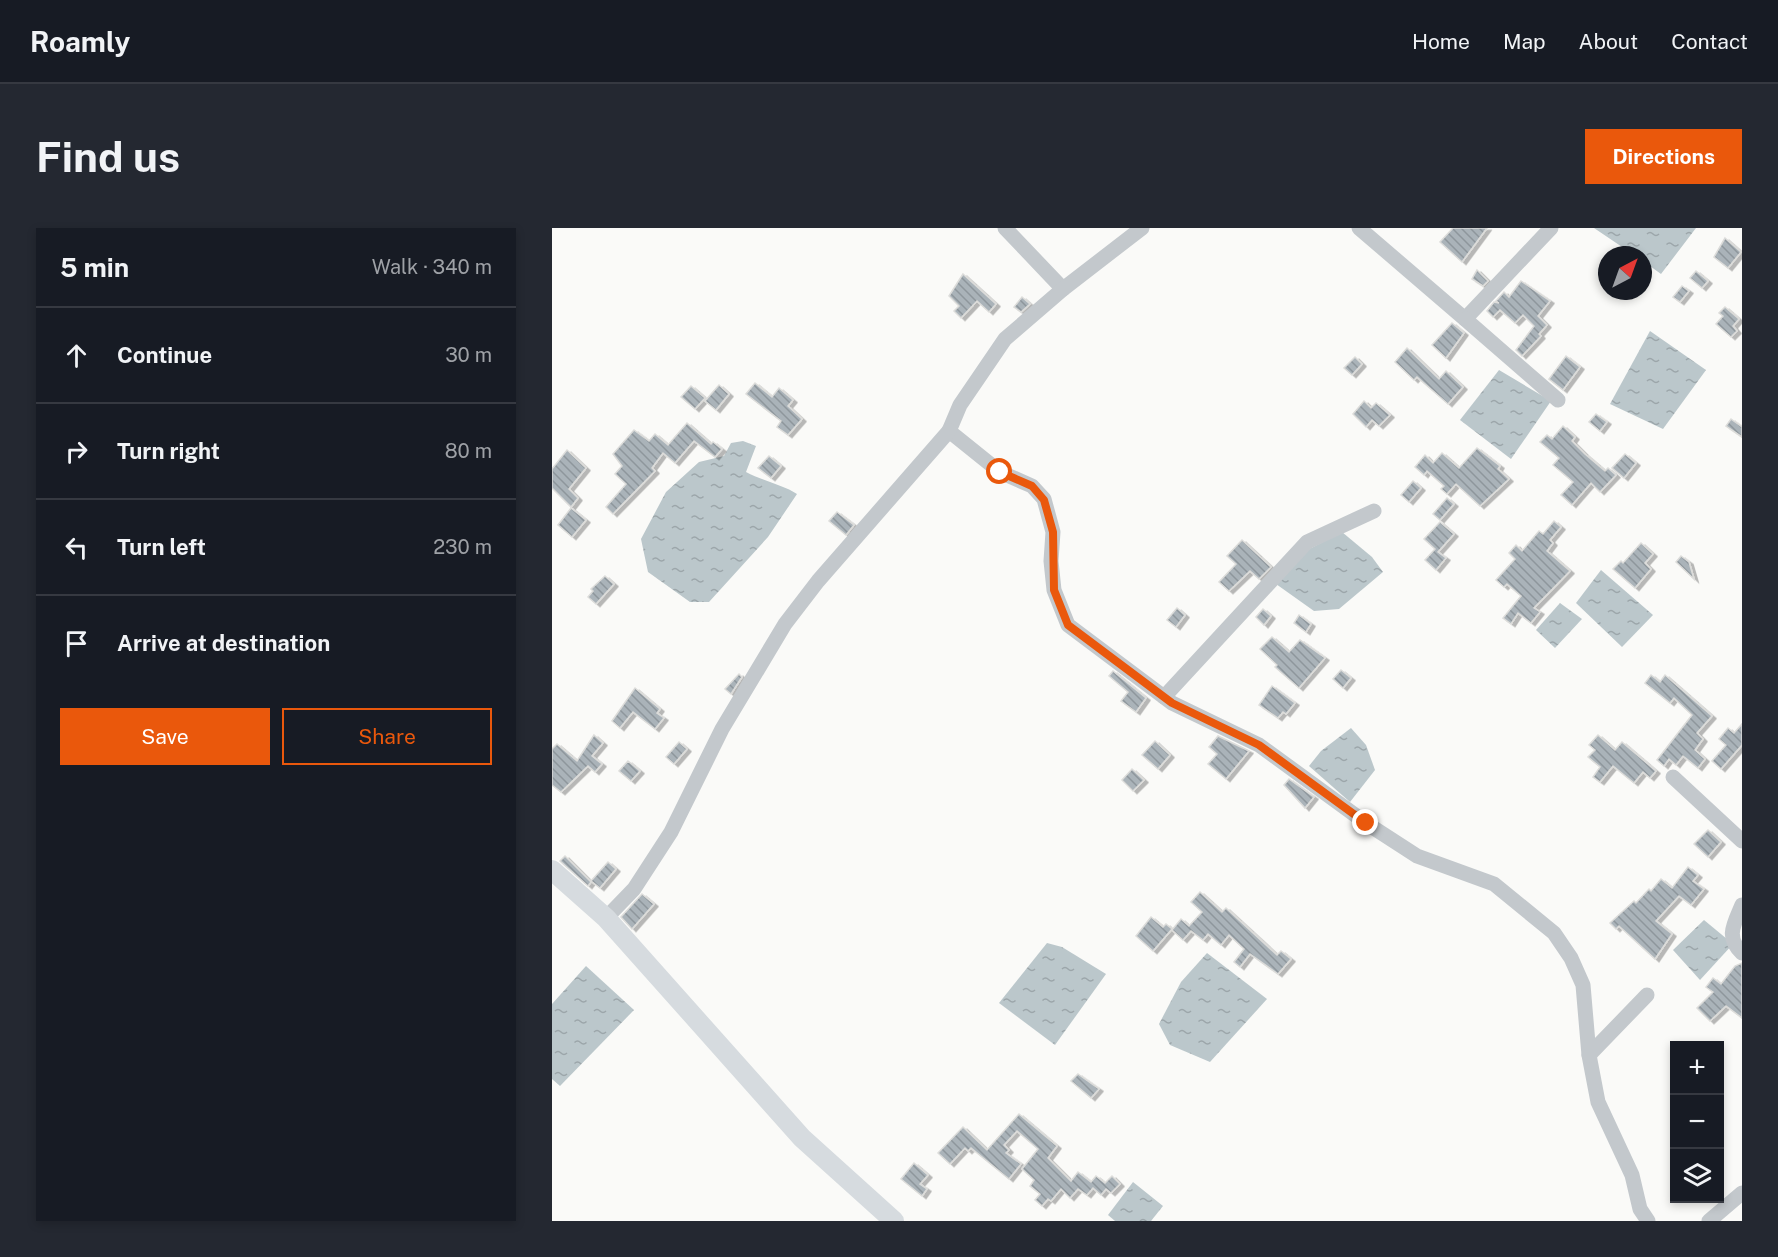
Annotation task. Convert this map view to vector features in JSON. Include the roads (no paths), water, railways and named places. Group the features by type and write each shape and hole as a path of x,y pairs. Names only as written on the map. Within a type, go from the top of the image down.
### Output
{"main road":[{"path":"552,870 606,918 802,1138 894,1221"}],"street":[{"path":"1005,228 1063,289"},
{"path":"606,918 634,888 671,832 722,729 785,624 826,572 949,431 960,405 1005,339 1063,289 1142,228"},
{"path":"1359,228 1558,400"},
{"path":"1464,319 1551,228"},
{"path":"949,431 1000,472 1032,486 1044,500 1053,532 1054,590 1068,625 1164,698 1259,745 1366,823 1417,856 1474,875 1512,897 1554,933 1571,958 1582,985 1598,1102 1632,1175 1640,1209 1648,1221"},
{"path":"1164,698 1307,542 1374,511"},
{"path":"1673,777 1742,842"},
{"path":"1742,905 1731,934 1733,943 1742,953"},
{"path":"1590,1055 1647,995"},
{"path":"1709,1221 1742,1193"}],"water":[{"path":"1594,228 1696,228 1661,274 1652,268 1652,246 1621,246"},
{"path":"1650,331 1706,370 1663,429 1610,404"},
{"path":"1499,370 1551,401 1511,459 1460,420"},
{"path":"743,441 756,446 746,472 797,494 768,537 709,602 690,602 648,572 641,539 666,492 699,462 724,456 731,443"},
{"path":"1342,532 1372,557 1383,572 1339,609 1314,611 1276,584 1294,557"},
{"path":"1601,570 1653,615 1622,647 1576,603"},
{"path":"1560,603 1582,619 1555,648 1536,630"},
{"path":"1351,728 1366,745 1375,770 1350,802 1309,766 1321,751"},
{"path":"1704,920 1733,944 1700,980 1673,950"},
{"path":"1047,943 1062,947 1106,974 1055,1045 999,1003"},
{"path":"1207,953 1267,999 1210,1062 1170,1045 1159,1024 1181,982"},
{"path":"586,966 634,1010 560,1086 552,1079 552,1004"},
{"path":"1133,1182 1163,1206 1151,1221 1115,1221 1108,1215"}]}
